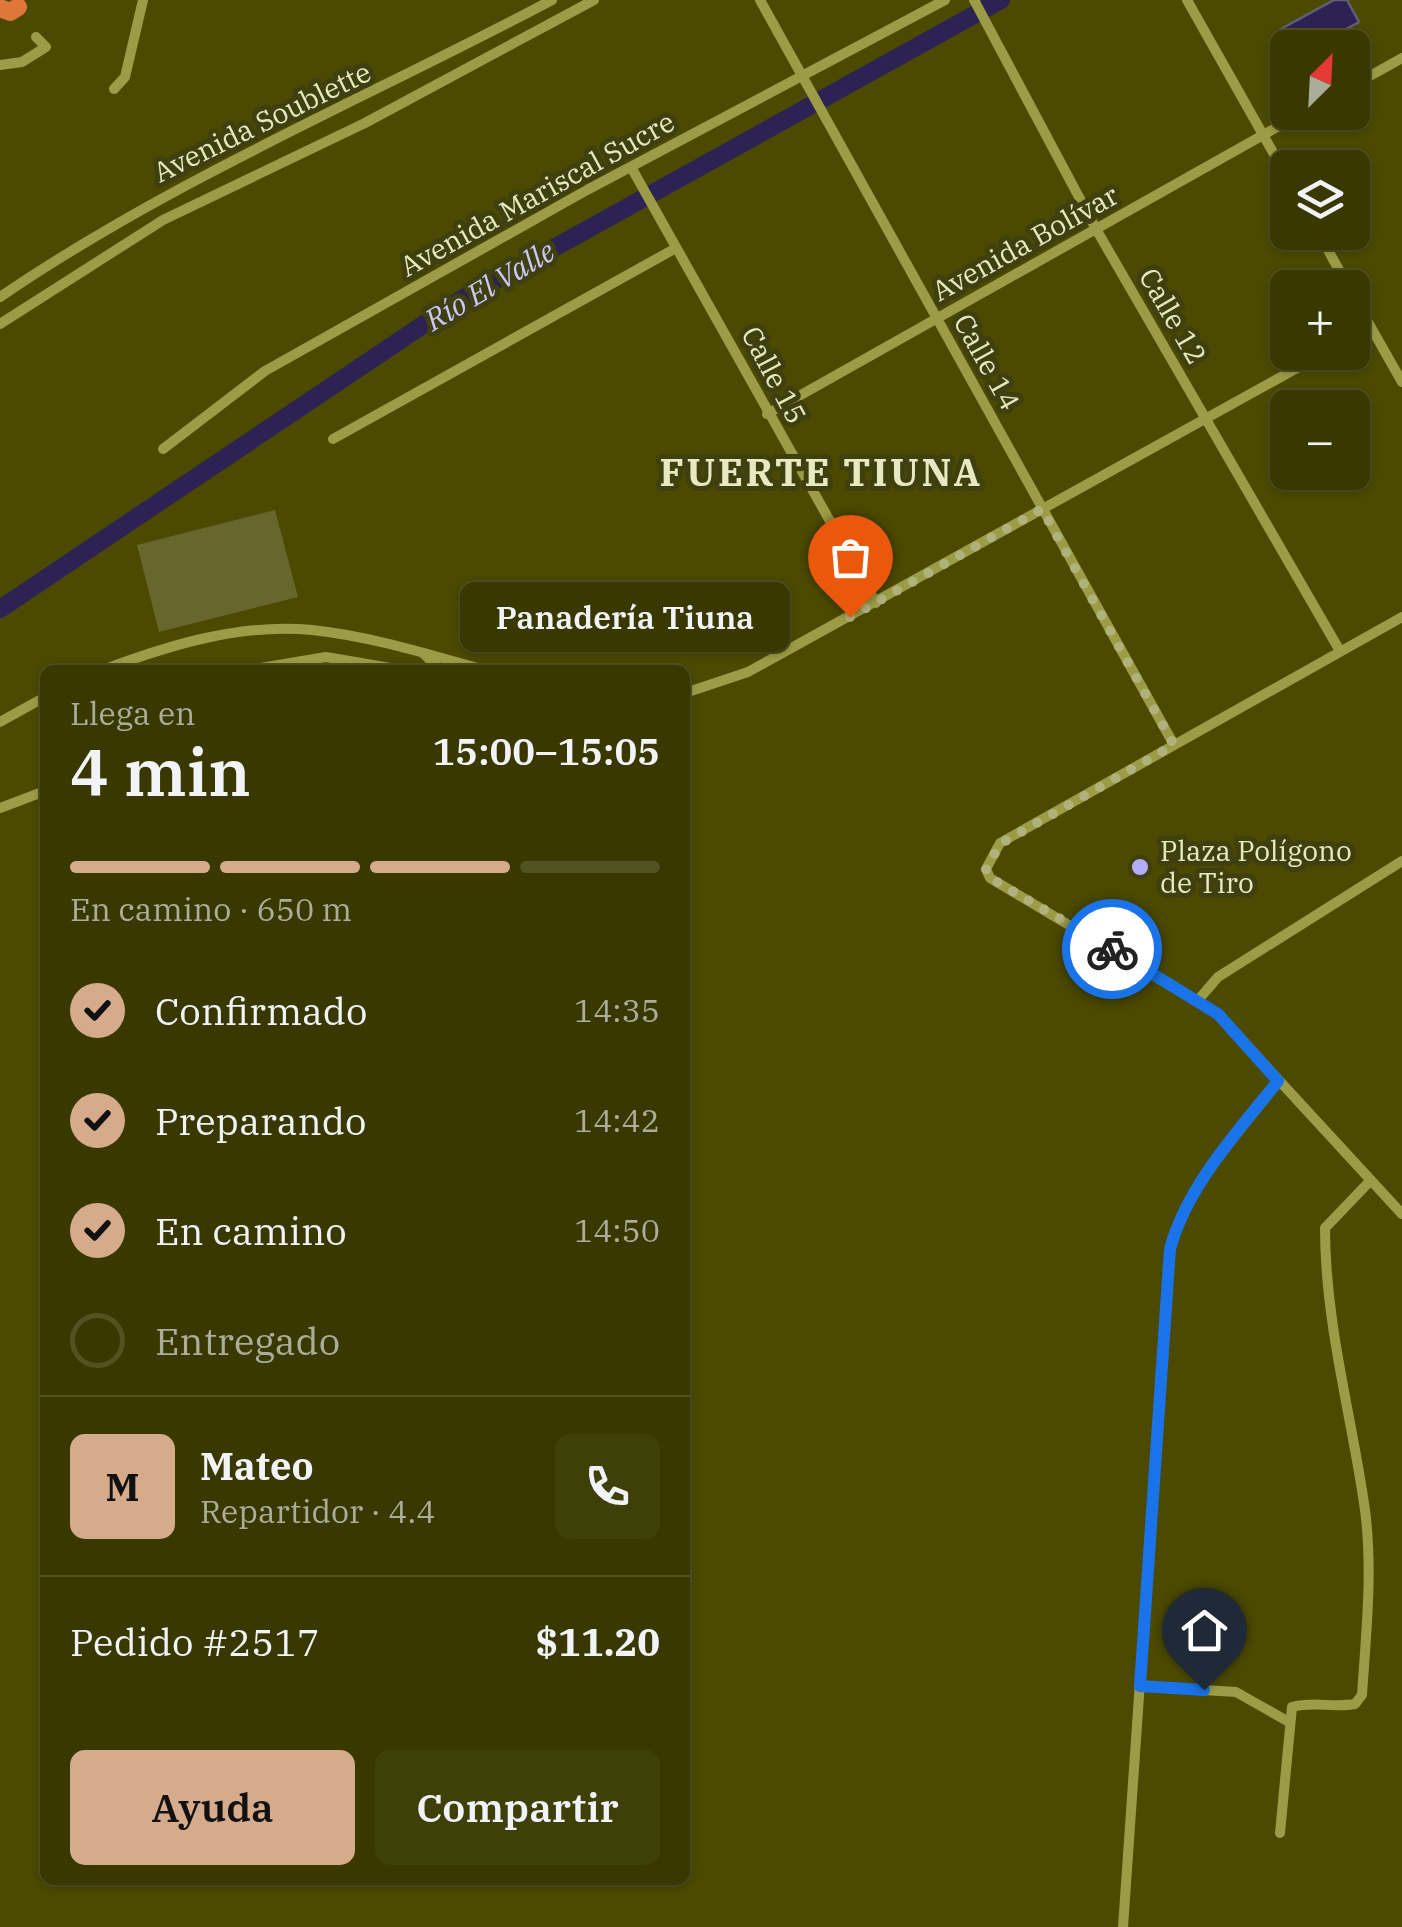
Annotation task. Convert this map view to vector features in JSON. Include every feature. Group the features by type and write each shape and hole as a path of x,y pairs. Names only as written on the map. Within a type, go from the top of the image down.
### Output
{"street":[{"path":"114,90 125,77 144,0"},
{"name":"Avenida Soublette","path":"0,296 166,194 440,60 552,0"},
{"path":"0,324 163,220 365,124 594,0"},
{"name":"Calle 14","path":"760,0 1174,745"},
{"name":"Avenida Mariscal Sucre","path":"164,448 265,371 631,167 944,0"},
{"name":"Calle 12","path":"974,0 1096,229 1340,651"},
{"path":"1187,0 1271,150"},
{"path":"0,66 22,62 46,48 36,37"},
{"path":"1370,76 1402,58"},
{"name":"Avenida Bolívar","path":"768,414 1273,130"},
{"name":"Calle 15","path":"631,167 876,604"},
{"path":"333,439 676,248"},
{"path":"1371,327 1402,382"},
{"path":"690,691 748,672 876,604 1293,370"},
{"path":"1401,1208 1278,1081 1233,1026 1199,999 990,878 988,860 1000,844 1402,617"},
{"path":"116,665 158,649 240,632 311,630 467,665"},
{"path":"422,652 435,665"},
{"path":"278,665 326,657 373,665"},
{"path":"0,722 40,701"},
{"path":"0,808 40,792"},
{"path":"1199,999 1218,977 1300,921 1402,861"},
{"path":"1123,1927 1170,1249 1176,1224 1221,1154 1278,1081"},
{"path":"1280,1833 1292,1707 1339,1707 1355,1704 1362,1695 1369,1588 1365,1512 1336,1351 1325,1228 1371,1180"},
{"path":"1140,1686 1236,1692 1289,1722"}],"shaded area":[{"path":"1334,0 1347,0 1359,22 1344,30 1281,29"},
{"path":"275,510 298,597 159,632 137,545"}],"waterway":[{"name":"Río El Valle","path":"0,609 460,300 1001,0"}],"way so far":[{"path":"850,617 1042,509 1174,745 1000,844 986,869 990,878 1112,949"}],"place":[{"name":"Panadería Tiuna","path":"850,617"},
{"name":"Plaza Polígono de Tiro","path":"1140,867"}],"district":[{"name":"FUERTE TIUNA","path":"821,473"}],"route":[{"path":"1112,949 1218,1014 1233,1026 1278,1081 1221,1154 1176,1224 1170,1249 1140,1686 1204,1690"}]}
